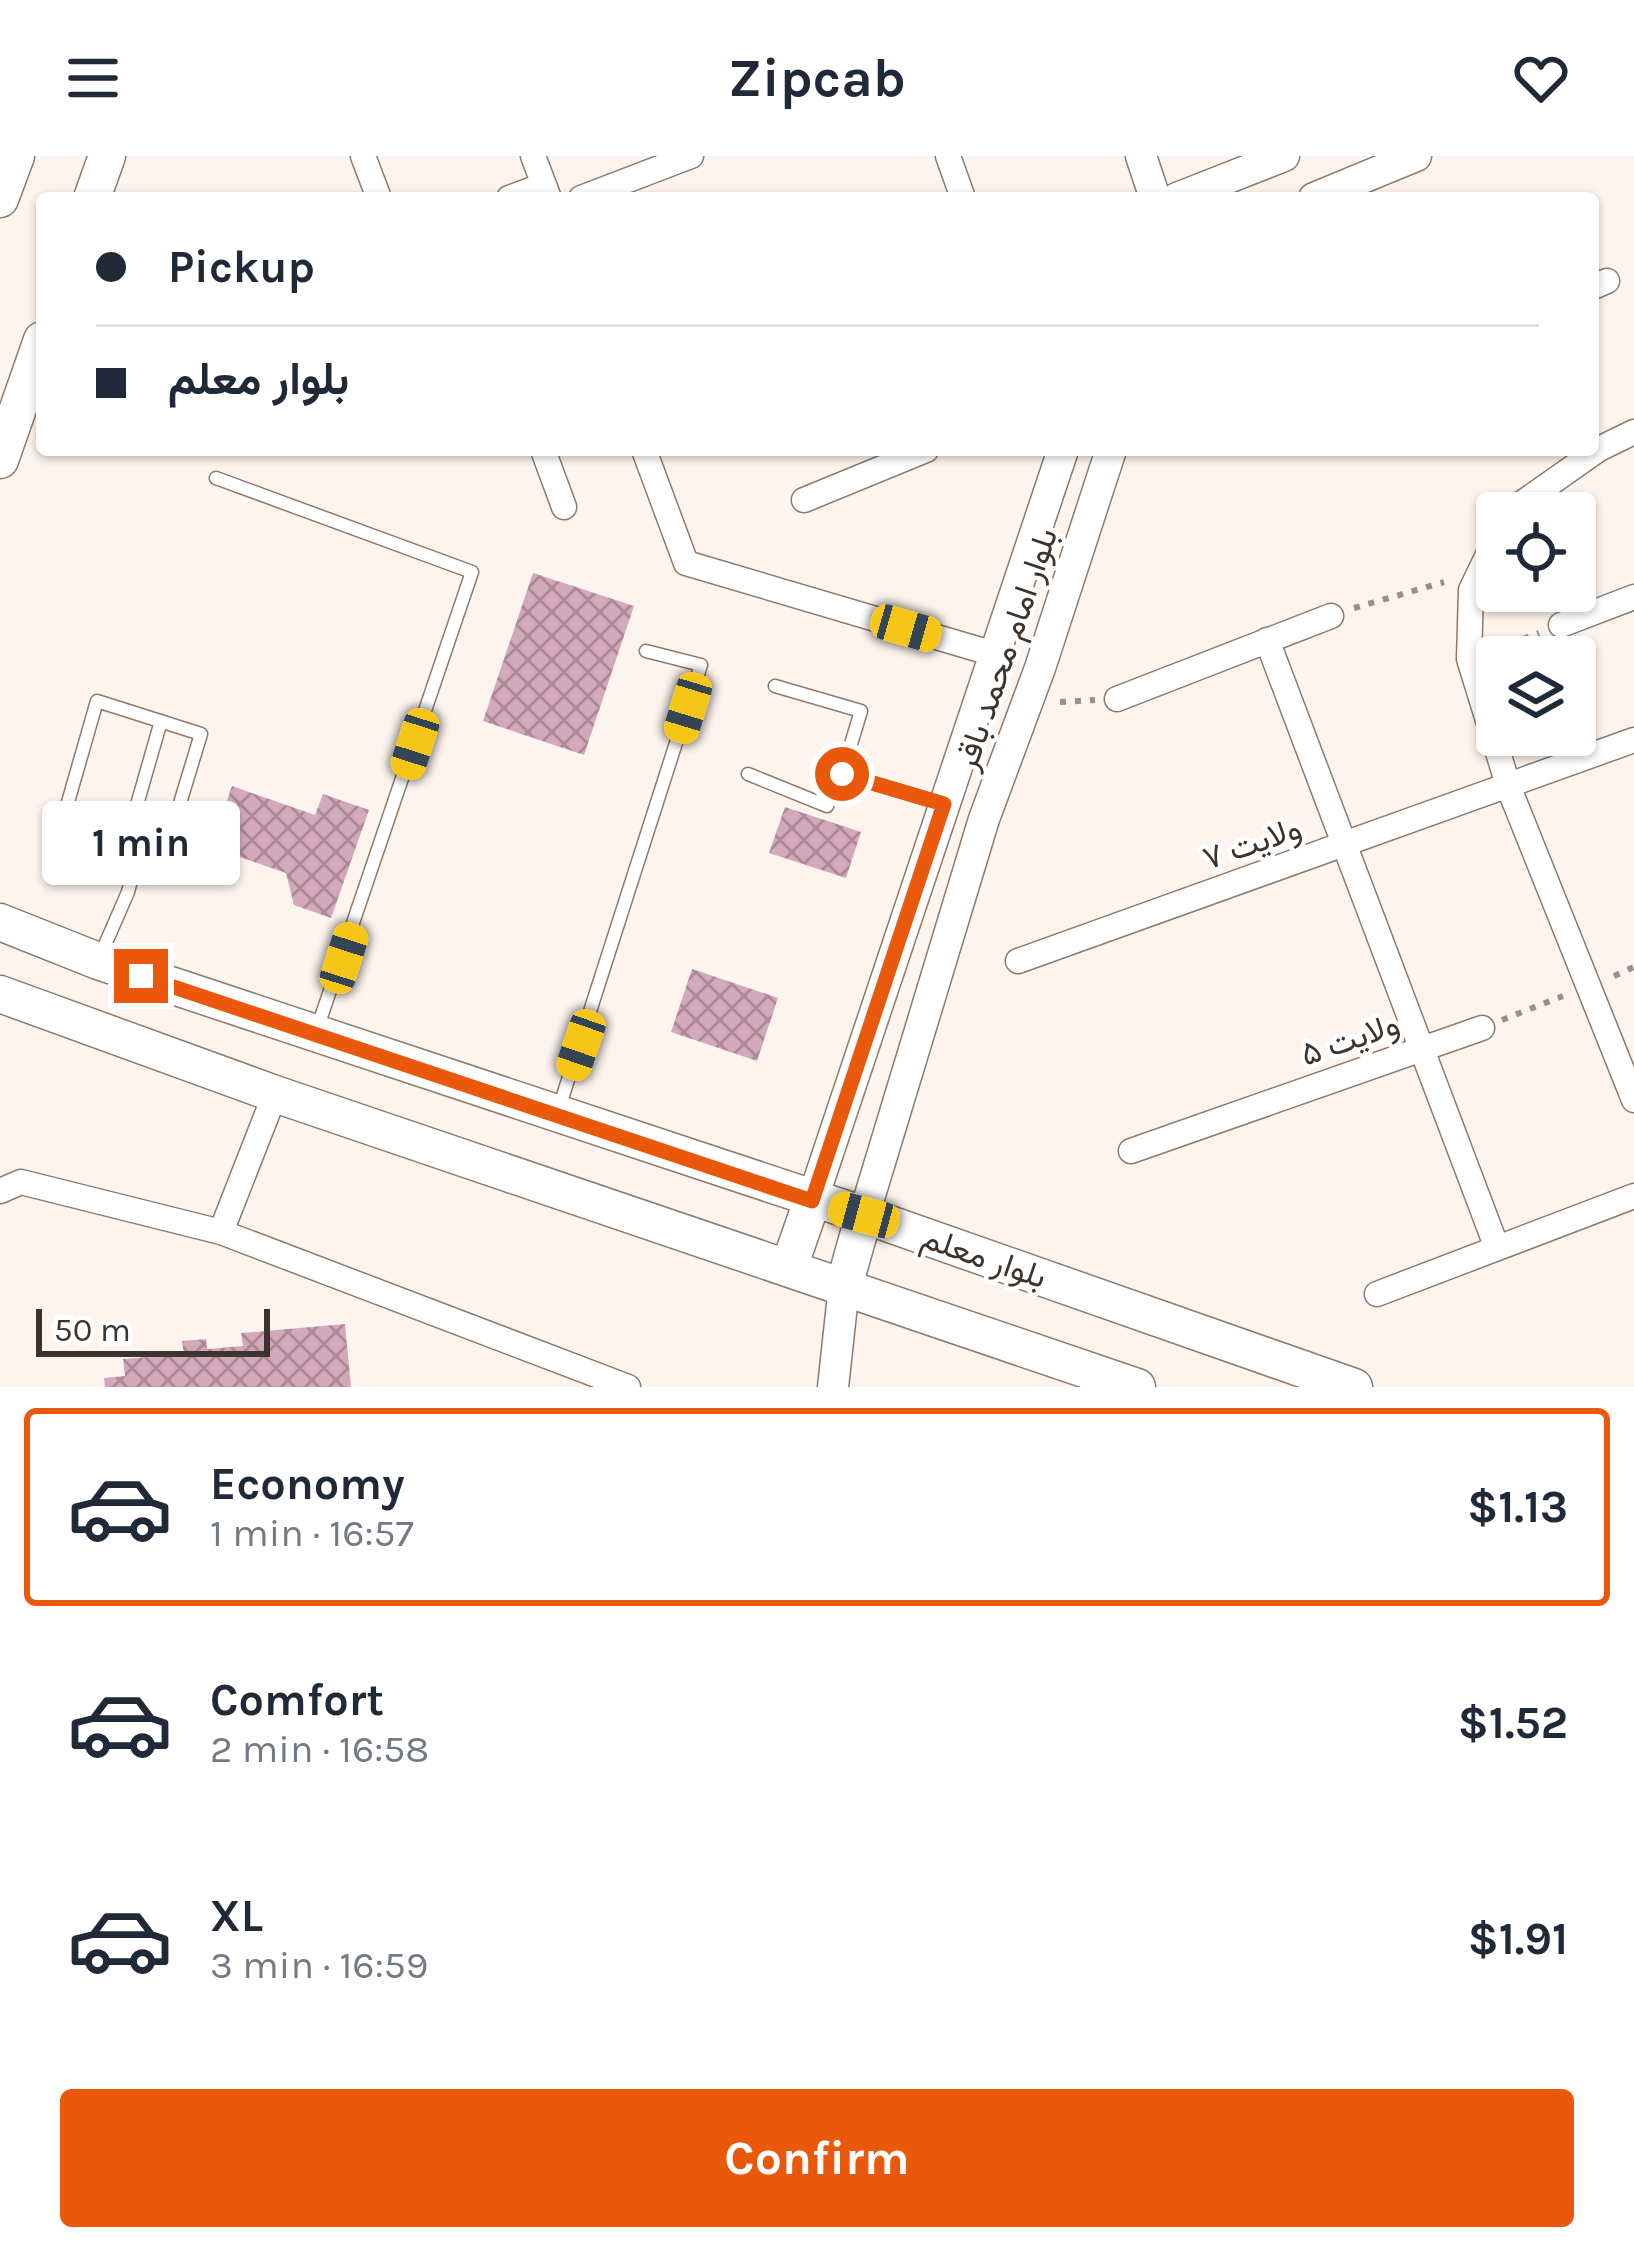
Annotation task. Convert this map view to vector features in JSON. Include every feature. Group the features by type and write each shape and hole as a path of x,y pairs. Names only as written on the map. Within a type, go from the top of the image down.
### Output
{"main road":[{"path":"0,200 16,156"},
{"path":"94,192 107,156"},
{"path":"0,460 35,378"},
{"name":"بلوار معلم","path":"0,922 98,961 864,1215 1354,1387"},
{"path":"0,994 275,1094 1137,1387"},
{"path":"789,1267 812,1201"},
{"path":"844,1286 864,1215"}],"street":[{"path":"363,156 377,192"},
{"path":"533,156 546,191"},
{"path":"596,192 691,156"},
{"path":"948,156 961,192"},
{"path":"1141,156 1153,192"},
{"path":"1192,192 1284,156"},
{"path":"1329,192 1416,156"},
{"path":"1599,440 1634,432"},
{"path":"545,456 564,507"},
{"path":"646,456 686,563 994,654"},
{"path":"804,500 911,456"},
{"name":"بلوار امام محمد باقر","path":"812,1201 1061,456"},
{"name":"بلوار امام محمد باقر","path":"864,1215 984,819 1109,456"},
{"path":"1534,492 1578,456"},
{"path":"1476,580 1471,590 1469,659 1509,788 1634,1100"},
{"path":"1561,625 1634,597"},
{"path":"1117,699 1331,616"},
{"path":"1267,640 1497,1248"},
{"name":"ولایت ۷","path":"1018,961 1634,740"},
{"name":"ولایت ۵","path":"1131,1151 1482,1028"},
{"path":"221,1232 275,1094"},
{"path":"0,1191 21,1182 221,1232 628,1387"},
{"path":"1377,1294 1634,1196"},
{"path":"833,1387 844,1286"}],"lane":[{"path":"216,478 472,572 315,1034"},
{"path":"557,1115 701,665 646,651"},
{"path":"748,774 827,806 842,774 861,711 775,686"},
{"path":"97,701 201,734 160,869 129,860 58,837 97,701"},
{"path":"98,961 128,892 129,860 161,721"},
{"path":"842,774 944,804"}],"path":[{"path":"1331,616 1440,580 1471,590"},
{"path":"1469,659 1561,625"},
{"path":"1027,704 1117,699"},
{"path":"1482,1028 1588,986"}],"building":[{"path":"533,573 634,606 584,755 483,721"},
{"path":"232,786 315,815 323,794 369,810 331,918 294,905 286,873 211,847"},
{"path":"785,807 861,832 846,878 769,853"},
{"path":"692,969 778,998 757,1061 671,1032"},
{"path":"345,1324 351,1387 105,1387 104,1378 125,1376 123,1359 184,1354 182,1341 206,1339 207,1349 243,1346 241,1333"}],"route":[{"path":"141,976 812,1201 944,804 842,774"}]}
